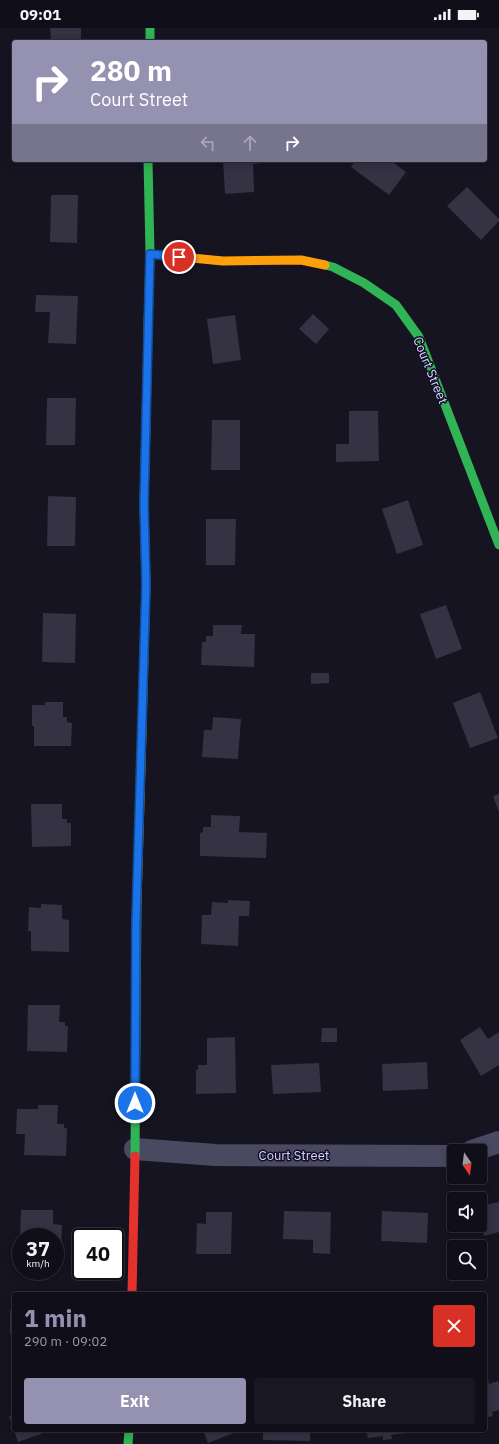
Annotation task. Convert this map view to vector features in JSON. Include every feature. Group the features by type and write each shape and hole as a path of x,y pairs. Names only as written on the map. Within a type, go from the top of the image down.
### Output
{"street":[{"path":"150,28 150,40"},
{"path":"132,1292 135,1149 136,921 146,584 144,504 150,254 148,162"},
{"name":"Court Street","path":"150,254 223,262 301,260 333,267 364,283 396,305 419,337 499,546"},
{"path":"487,1146 499,1142"},
{"name":"Court Street","path":"135,1149 215,1155 447,1156"},
{"path":"128,1444 129,1432"}],"building":[{"path":"50,28 81,28 81,40 51,40"},
{"path":"223,162 262,162 253,164 254,192 225,194"},
{"path":"355,162 393,162 406,172 389,195 351,167"},
{"path":"467,187 499,219 499,221 481,240 447,206"},
{"path":"51,195 78,195 77,243 50,242"},
{"path":"36,295 78,296 76,344 48,343 50,312 35,312"},
{"path":"313,314 329,329 316,344 299,329"},
{"path":"235,315 241,360 213,364 207,319"},
{"path":"47,398 76,398 75,445 46,445"},
{"path":"349,411 378,411 379,461 336,462 336,444 349,444"},
{"path":"212,420 240,420 240,470 211,470"},
{"path":"48,496 76,497 75,546 47,546"},
{"path":"408,500 423,545 397,554 382,509"},
{"path":"206,519 236,519 235,565 206,565"},
{"path":"446,605 462,649 436,659 420,614"},
{"path":"43,613 76,614 75,663 42,662"},
{"path":"213,625 242,625 241,634 255,634 254,667 201,665 202,642 206,642 206,636 213,636"},
{"path":"311,673 329,673 329,683 311,684"},
{"path":"480,692 498,738 470,748 453,703"},
{"path":"45,702 63,702 63,717 67,717 67,722 72,723 71,746 34,746 32,705 45,705"},
{"path":"213,717 241,719 238,759 202,757 204,730 212,730"},
{"path":"499,794 499,812 493,796"},
{"path":"31,804 62,804 62,819 67,819 67,823 71,823 71,846 32,847"},
{"path":"211,815 240,816 239,832 267,833 266,858 200,856 200,833 203,832 203,827 211,827"},
{"path":"228,900 250,901 249,916 239,916 238,946 201,944 202,915 211,915 212,902 228,903"},
{"path":"41,904 62,905 62,919 69,920 69,952 31,951 31,931 28,931 29,907 41,908"},
{"path":"28,1005 60,1005 59,1022 65,1022 65,1026 68,1026 67,1052 27,1051"},
{"path":"480,1027 488,1039 499,1032 499,1065 481,1076 460,1040"},
{"path":"322,1028 337,1028 337,1042 321,1042"},
{"path":"235,1037 236,1093 196,1094 196,1070 198,1070 198,1065 207,1065 207,1038"},
{"path":"427,1062 428,1089 383,1091 382,1064"},
{"path":"319,1063 321,1092 273,1094 271,1065"},
{"path":"38,1105 58,1105 57,1124 64,1124 64,1128 67,1128 66,1156 24,1155 25,1134 16,1134 17,1109 38,1109"},
{"path":"499,1202 499,1232 484,1236 483,1232 487,1232 487,1205"},
{"path":"21,1210 53,1210 53,1224 62,1225 62,1228 20,1228"},
{"path":"284,1211 331,1212 330,1254 313,1253 313,1240 283,1239"},
{"path":"382,1211 428,1213 427,1243 381,1241"},
{"path":"206,1212 232,1212 231,1254 196,1254 197,1223 206,1224"},
{"path":"10,1310 12,1310 12,1334 10,1334"},
{"path":"487,1379 489,1384 498,1381 499,1384 499,1410 492,1412 493,1416 487,1418"},
{"path":"12,1415 12,1424 9,1416"},
{"path":"15,1432 46,1432 18,1442"},
{"path":"204,1432 234,1432 234,1433 208,1443"},
{"path":"263,1432 310,1432 310,1441 263,1440"},
{"path":"366,1432 414,1432 391,1435 392,1439 383,1440 383,1436 368,1438"}],"traffic: fast":[{"path":"150,28 150,40"},
{"path":"148,162 150,254 148,330"},
{"path":"325,265 333,267 364,283 396,305 419,337 499,545"},
{"path":"142,732 146,584 144,504 146,426"},
{"path":"135,1156 137,901"},
{"path":"128,1444 129,1432"}],"traffic: slow":[{"path":"150,254 223,261 301,260 325,265"},
{"path":"137,901 142,732"}],"traffic: jam":[{"path":"146,426 148,330"},
{"path":"132,1292 135,1156"}],"route":[{"path":"135,1103 136,921 146,584 144,504 150,254 179,257"}]}
